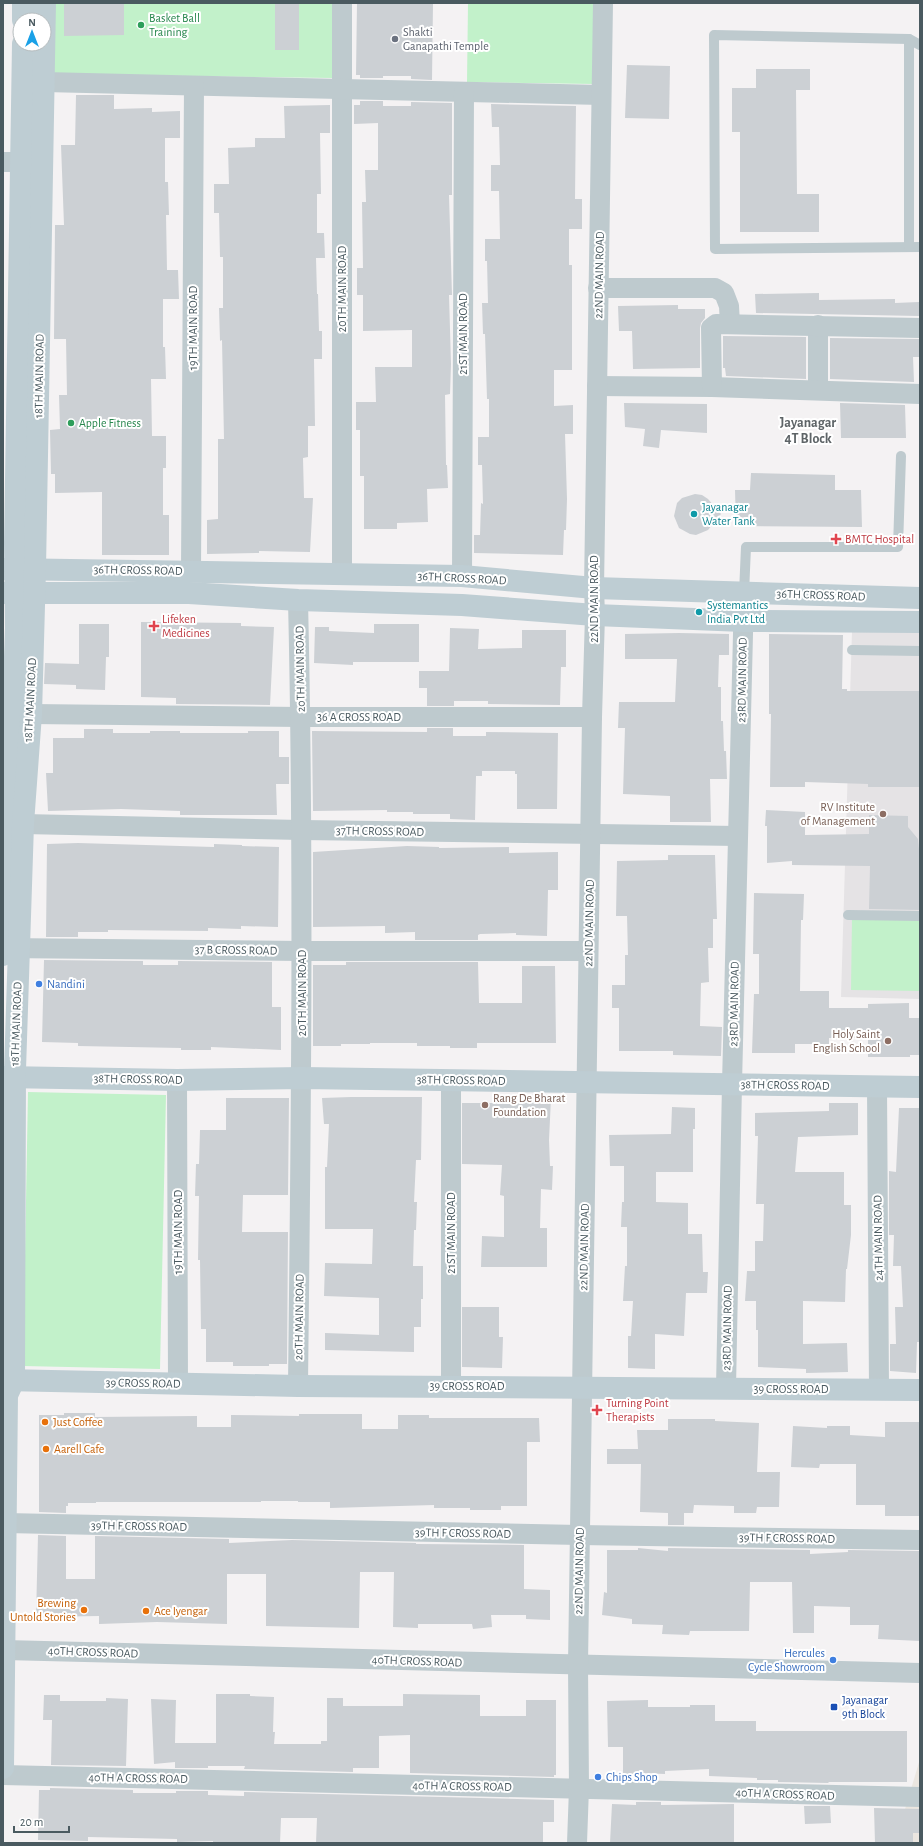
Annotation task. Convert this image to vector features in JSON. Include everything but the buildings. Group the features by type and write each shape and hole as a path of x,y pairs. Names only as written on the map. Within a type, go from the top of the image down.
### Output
{"street":[{"name":"18TH MAIN ROAD","path":"18,569 44,82 45,3"},
{"name":"20TH MAIN ROAD","path":"342,3 342,575"},
{"name":"22ND MAIN ROAD","path":"577,1843 579,1788 579,1535 592,717 595,615 594,588 603,3"},
{"name":"18TH MAIN ROAD","path":"3,1768 9,1077 7,949 10,824 16,714 18,593 12,162 22,52"},
{"path":"44,82 601,95"},
{"name":"19TH MAIN ROAD","path":"191,571 194,86"},
{"name":"21ST MAIN ROAD","path":"462,576 464,92"},
{"path":"598,288 715,288 724,293 729,306 730,324"},
{"path":"712,387 711,328 716,324 920,328"},
{"path":"818,325 818,390"},
{"path":"597,386 712,387 920,394"},
{"name":"36TH CROSS ROAD","path":"18,569 462,576 594,588 920,598"},
{"name":"36TH CROSS ROAD","path":"18,593 189,594 298,600 462,605 595,615 743,621 920,622"},
{"name":"23RD MAIN ROAD","path":"726,1388 744,593"},
{"name":"20TH MAIN ROAD","path":"298,600 301,717 302,951 298,1386"},
{"name":"36 A CROSS ROAD","path":"16,714 301,717 592,717"},
{"name":"37TH CROSS ROAD","path":"10,824 301,830 738,836"},
{"name":"37 B CROSS ROAD","path":"7,949 588,951"},
{"name":"38TH CROSS ROAD","path":"9,1077 177,1080 302,1078 920,1087"},
{"name":"19TH MAIN ROAD","path":"177,1080 178,1384"},
{"name":"21ST MAIN ROAD","path":"451,1080 451,1386"},
{"name":"24TH MAIN ROAD","path":"877,1087 880,1389"},
{"name":"39 CROSS ROAD","path":"7,1386 178,1384 920,1390"},
{"name":"39TH F CROSS ROAD","path":"5,1523 579,1535 920,1540"},
{"name":"40TH CROSS ROAD","path":"4,1650 920,1673"},
{"name":"40TH A CROSS ROAD","path":"3,1775 920,1797"}],"lane":[{"path":"920,45 909,39 714,35 716,249 920,247"},
{"path":"909,39 909,247"},
{"path":"744,593 746,546 898,546 902,456"},
{"path":"852,650 920,651"},
{"path":"848,915 920,916"}],"shaded area":[{"name":"RV Institute of Management","path":"852,631 920,631 920,999 841,997"},
{"path":"920,1759 920,1843 895,1843"}],"green space":[{"path":"47,3 334,3 333,78 45,74 46,52 52,52 52,12 47,12"},
{"path":"468,3 595,3 595,84 467,82"},
{"path":"852,916 920,917 920,991 851,990"},
{"path":"28,1092 166,1095 160,1369 23,1366"}],"place":[{"name":"Basket Ball Training","path":"141,25"},
{"name":"Shakti Ganapathi Temple","path":"395,39"},
{"name":"Apple Fitness","path":"71,423"},
{"name":"Jayanagar Water Tank","path":"694,514"},
{"name":"BMTC Hospital","path":"836,539"},
{"name":"Systemantics India Pvt Ltd","path":"699,612"},
{"name":"Lifeken Medicines","path":"154,626"},
{"name":"RV Institute of Management","path":"883,814"},
{"name":"Nandini","path":"39,984"},
{"name":"Holy Saint English School","path":"888,1041"},
{"name":"Rang De Bharat Foundation","path":"485,1105"},
{"name":"Turning Point Therapists","path":"597,1410"},
{"name":"Just Coffee","path":"45,1422"},
{"name":"Aarell Cafe","path":"46,1449"},
{"name":"Brewing Untold Stories","path":"84,1610"},
{"name":"Ace Iyengar","path":"146,1611"},
{"name":"Hercules Cycle Showroom","path":"833,1660"},
{"name":"Jayanagar 9th Block","path":"834,1707"},
{"name":"Chips Shop","path":"598,1777"}],"district":[{"name":"Jayanagar 4T Block","path":"808,432"}]}
